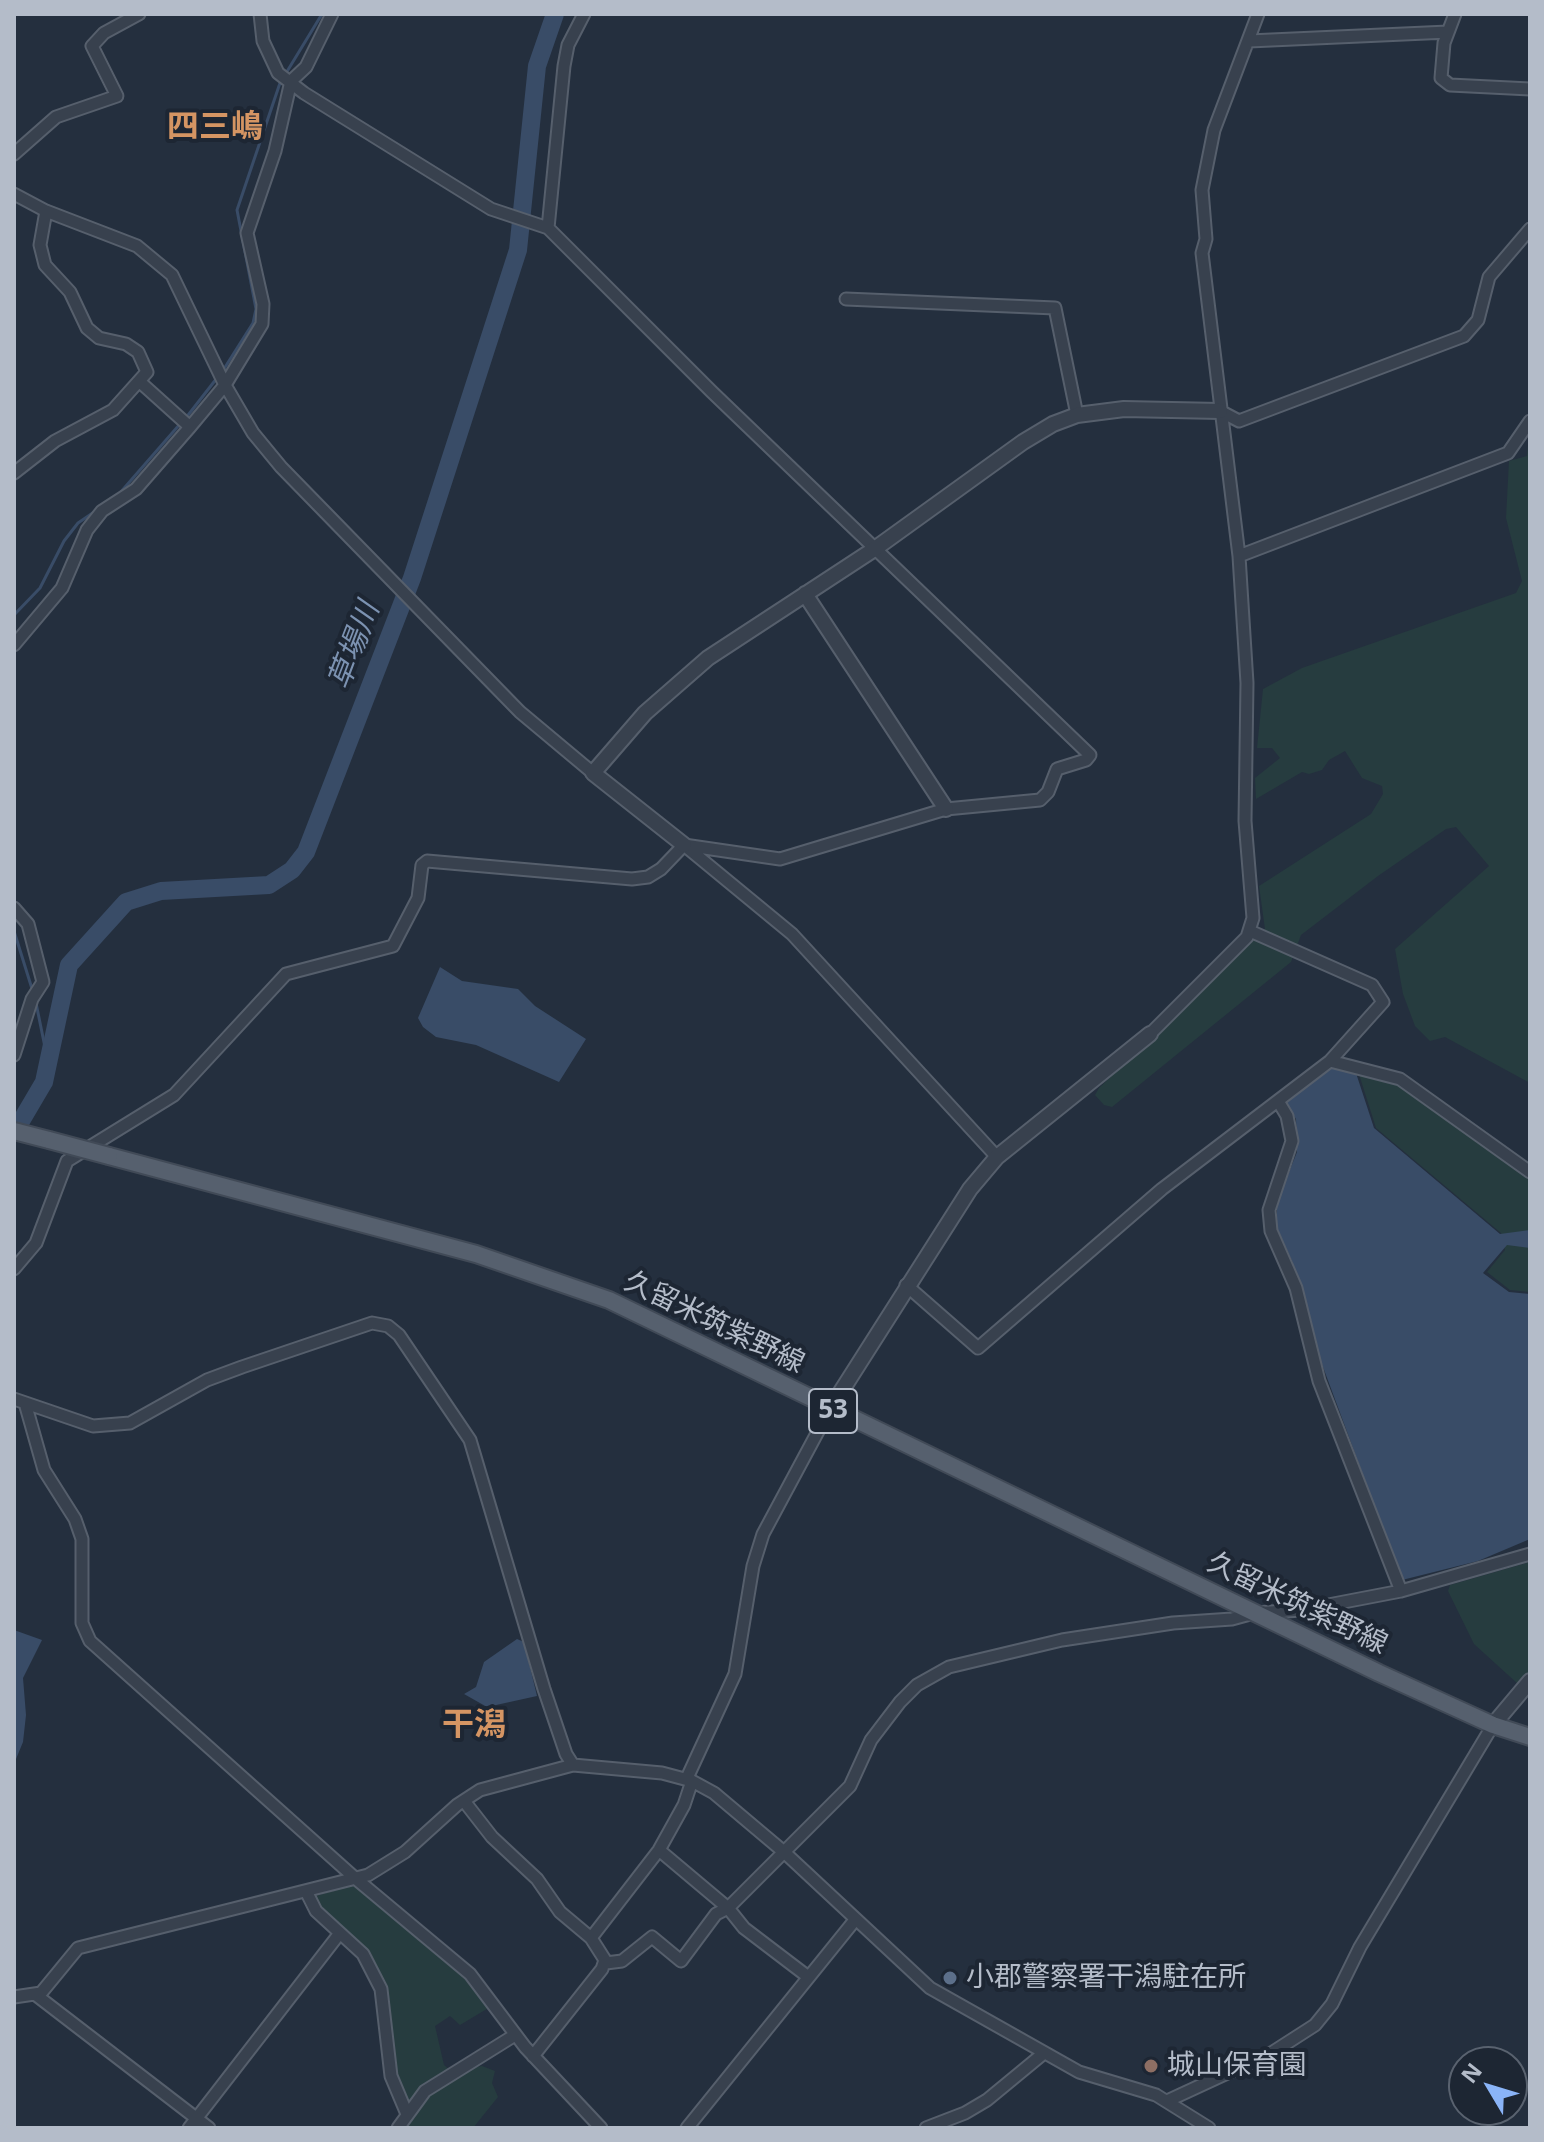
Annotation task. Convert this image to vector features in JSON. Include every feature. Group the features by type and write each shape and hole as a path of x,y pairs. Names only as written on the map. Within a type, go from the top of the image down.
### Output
{"main road":[{"name":"久留米筑紫野線","path":"14,1131 476,1254 609,1300 1254,1613 1493,1725 1530,1737"}],"street":[{"path":"260,14 263,41 278,73 491,209 548,228 712,392 1090,751 1086,760 1057,769 1048,792 1040,800 946,809 780,859 684,845"},
{"path":"14,645 62,588 87,530 102,511 136,489 190,427 225,385 262,324 263,304 247,233 275,151 291,81 306,67 332,14"},
{"path":"548,228 564,66 568,45 584,14"},
{"path":"591,1938 659,1850 684,1805 689,1780 735,1674 741,1653 753,1566 763,1534 830,1409 954,1211 997,1157 1150,1034 1250,931 1253,918 1245,821 1247,683 1239,556 1202,253 1206,239 1202,190 1214,130 1258,14"},
{"path":"1455,14 1440,63 1441,78 1450,85 1530,89"},
{"path":"14,154 56,117 117,96 92,46 104,33 136,15"},
{"path":"1249,41 1448,32"},
{"path":"14,194 46,211 111,234 154,257 172,275 225,385 253,433 281,467 520,712 792,934 997,1157"},
{"path":"14,473 55,441 91,425 113,410 147,372 138,352 126,344 99,338 87,328 70,292 45,265 40,245 46,211"},
{"path":"593,773 645,713 708,658 876,548 1023,442 1077,415 1124,409 1220,411 1239,421 1464,336 1478,320 1489,277 1512,245 1530,229"},
{"path":"846,299 1055,308 1077,415"},
{"path":"140,382 190,427"},
{"path":"1239,556 1508,453 1530,421"},
{"path":"805,594 946,809"},
{"path":"14,1269 36,1243 67,1161 174,1095 286,974 393,946 418,898 422,865 427,861 632,879 648,877 661,869 684,845"},
{"path":"14,908 28,924 43,982 32,999 14,1055"},
{"path":"906,1285 978,1348 1162,1189 1330,1061 1383,1002 1382,995 1372,985 1250,931"},
{"path":"1330,1061 1400,1079 1530,1172"},
{"path":"1278,1101 1287,1116 1292,1141 1269,1210 1271,1231 1296,1288 1319,1381 1401,1591"},
{"path":"20,1401 93,1426 130,1423 207,1380 372,1323 388,1326 399,1335 470,1440 544,1689 566,1754 573,1765"},
{"path":"20,1401 44,1470 75,1519 82,1539 82,1623 90,1641 355,1878 470,1974 515,2035 601,2128"},
{"path":"533,2056 606,1963 622,1961 652,1937 681,1961 716,1914 728,1908 850,1786 871,1740 886,1719 917,1685 931,1676 968,1662 1062,1640 1173,1623 1302,1610 1401,1591 1530,1554"},
{"path":"1167,2101 1273,2052 1315,2025 1332,2004 1360,1947 1493,1725 1530,1681"},
{"path":"14,1997 36,1995 78,1948 376,1871 405,1852 464,1801 493,1785 573,1765 689,1780 714,1793 784,1852 930,1988 1044,2053 1106,2083 1167,2101 1209,2128"},
{"path":"464,1801 492,1837 537,1879 560,1912 591,1938 606,1963"},
{"path":"659,1850 728,1908 744,1928 807,1976"},
{"path":"306,1891 316,1911 363,1954 381,1989 391,2076 407,2114"},
{"path":"687,2128 855,1920"},
{"path":"193,2123 340,1933"},
{"path":"36,1995 193,2123 209,2128"},
{"path":"398,2128 425,2091 439,2079 469,2065 515,2035"},
{"path":"926,2128 965,2113 987,2100 1044,2053"}],"green space":[{"path":"1530,422 1530,1083 1445,1037 1430,1041 1415,1026 1403,994 1395,949 1489,866 1456,827 1446,829 1378,876 1301,935 1291,962 1112,1107 1104,1105 1095,1095 1099,1088 1265,929 1259,886 1371,814 1383,794 1382,786 1362,778 1345,751 1329,760 1322,770 1309,774 1302,772 1256,799 1255,778 1280,758 1272,748 1257,748 1263,689 1302,668 1516,593 1522,581 1506,518 1509,461 1527,456"},
{"path":"1358,1071 1393,1079 1530,1175 1530,1292 1510,1290 1487,1272 1505,1250 1501,1233 1376,1128"},
{"path":"1530,1562 1530,1670 1518,1684 1474,1644 1448,1591 1450,1585"},
{"path":"355,1884 457,1967 490,2007 460,2025 450,2016 435,2026 444,2065 450,2070 482,2066 495,2071 492,2083 498,2097 473,2128 406,2128 416,2116 396,2076 386,1986 367,1951 319,1908 313,1897"}],"water":[{"path":"440,967 462,981 518,989 535,1006 586,1039 559,1082 476,1045 436,1037 423,1027 418,1018"},
{"path":"1329,1066 1356,1073 1374,1128 1500,1234 1530,1230 1530,1248 1507,1245 1483,1273 1509,1292 1530,1294 1530,1539 1478,1561 1402,1580 1313,1340 1292,1261 1277,1228 1277,1202 1297,1152 1296,1119 1284,1101"},
{"path":"14,1630 42,1640 23,1678 26,1715 23,1742 14,1764"},
{"path":"517,1639 524,1642 537,1696 487,1707 464,1694 476,1687 484,1662"}],"waterway":[{"path":"222,372 253,323 256,309 237,210 280,83 322,14"},
{"name":"草場川","path":"14,1133 44,1082 69,965 126,902 161,891 269,885 292,870 306,852 412,578 518,250 537,66 555,14"},
{"path":"185,419 217,378"},
{"path":"119,494 180,424"},
{"path":"14,615 40,588 64,541 78,523 97,510"},
{"path":"14,931 33,992"},
{"path":"36,1003 48,1062"}],"place":[{"name":"小郡警察署干潟駐在所","path":"950,1978"},
{"name":"城山保育園","path":"1151,2066"}],"district":[{"name":"四三嶋","path":"215,128"},
{"name":"干潟","path":"474,1726"}]}
